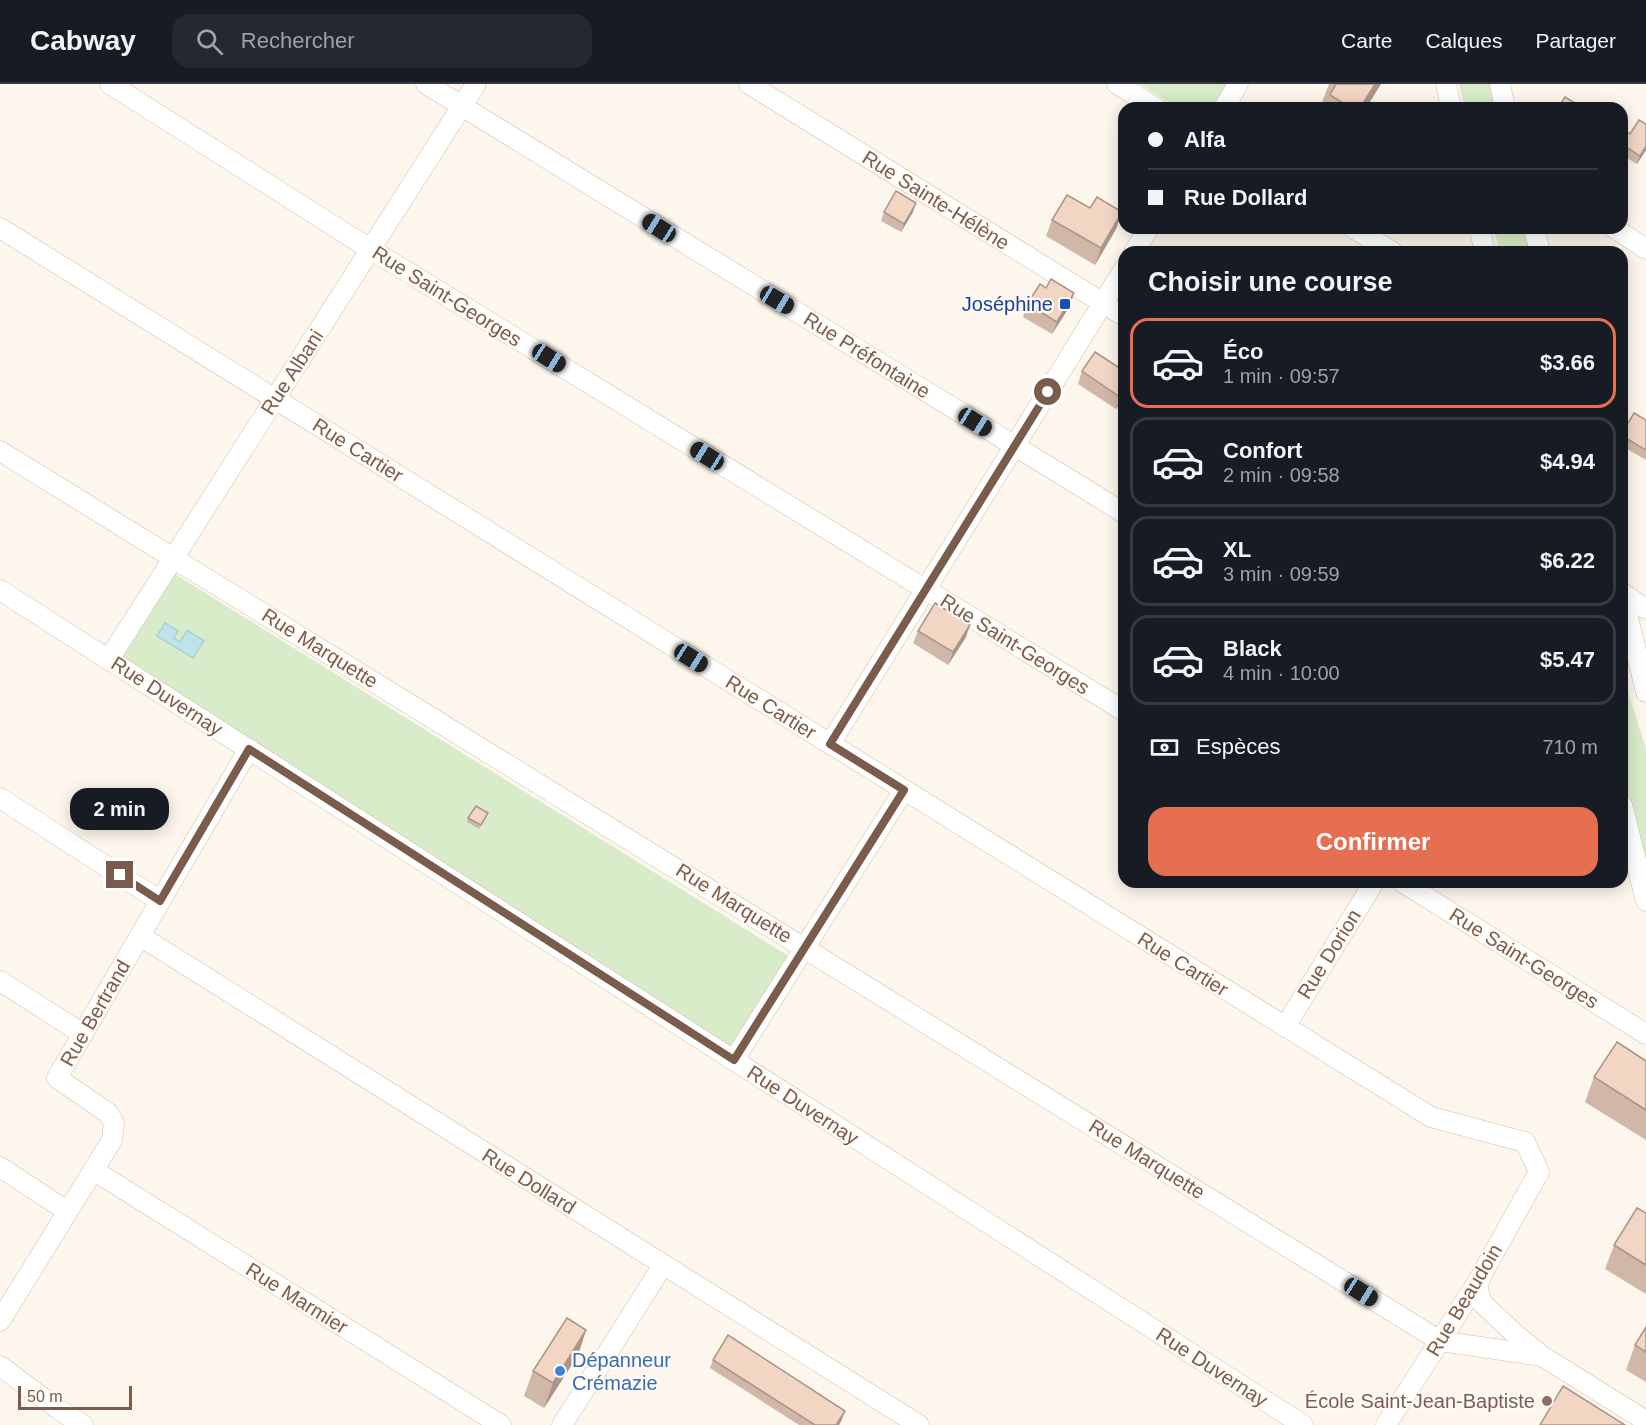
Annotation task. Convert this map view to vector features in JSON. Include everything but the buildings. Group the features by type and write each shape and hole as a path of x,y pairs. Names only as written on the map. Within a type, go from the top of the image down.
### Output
{"street":[{"name":"Rue Saint-Georges","path":"110,84 370,249 1118,707"},
{"name":"Rue Préfontaine","path":"426,84 1118,509"},
{"name":"Rue Albani","path":"109,659 476,84"},
{"name":"Rue Sainte-Hélène","path":"749,84 1118,313"},
{"path":"1118,84 1146,102"},
{"path":"1228,102 1238,84"},
{"path":"1446,84 1450,102"},
{"path":"1500,84 1504,102"},
{"name":"Rue Cartier","path":"0,228 1431,1117 1525,1142 1539,1172"},
{"path":"1363,234 1383,246"},
{"path":"1623,234 1646,249"},
{"path":"830,744 1118,279"},
{"name":"Rue Marquette","path":"0,451 1440,1341 1542,1356"},
{"name":"Rue Duvernay","path":"0,590 1302,1425"},
{"path":"1628,597 1646,609"},
{"path":"1628,618 1646,692"},
{"name":"Rue Bertrand","path":"0,1321 112,1140 114,1123 108,1113 57,1078 249,749"},
{"path":"734,1060 904,790"},
{"path":"0,798 160,901"},
{"path":"1628,834 1646,901"},
{"name":"Rue Dorion","path":"1285,1027 1370,888"},
{"name":"Rue Saint-Georges","path":"1412,888 1646,1034"},
{"name":"Rue Dollard","path":"140,936 919,1425"},
{"path":"0,981 83,1034"},
{"path":"0,1167 67,1211"},
{"name":"Rue Marmier","path":"93,1170 501,1425"},
{"name":"Rue Beaudoin","path":"1386,1425 1477,1282 1539,1172"},
{"path":"562,1425 663,1265"},
{"name":"Rue Marquette","path":"1477,1282 1481,1302 1542,1356 1646,1421"},
{"path":"0,1366 83,1425"}],"green space":[{"path":"1140,84 1229,84 1218,102 1168,102"},
{"path":"1459,84 1491,84 1496,102 1464,102"},
{"path":"1496,234 1526,234 1530,246 1498,246"},
{"path":"175,574 795,960 733,1053 116,657"},
{"path":"1628,692 1646,749 1646,868 1628,794"}],"water":[{"path":"165,623 178,631 174,638 180,642 187,630 204,641 193,658 157,636"}],"place":[{"name":"Joséphine","path":"1065,304"},
{"name":"Dépanneur Crémazie","path":"560,1371"},
{"name":"École Saint-Jean-Baptiste","path":"1547,1401"}],"route":[{"path":"120,875 160,901 249,749 734,1060 904,790 830,744 1048,392"}]}
